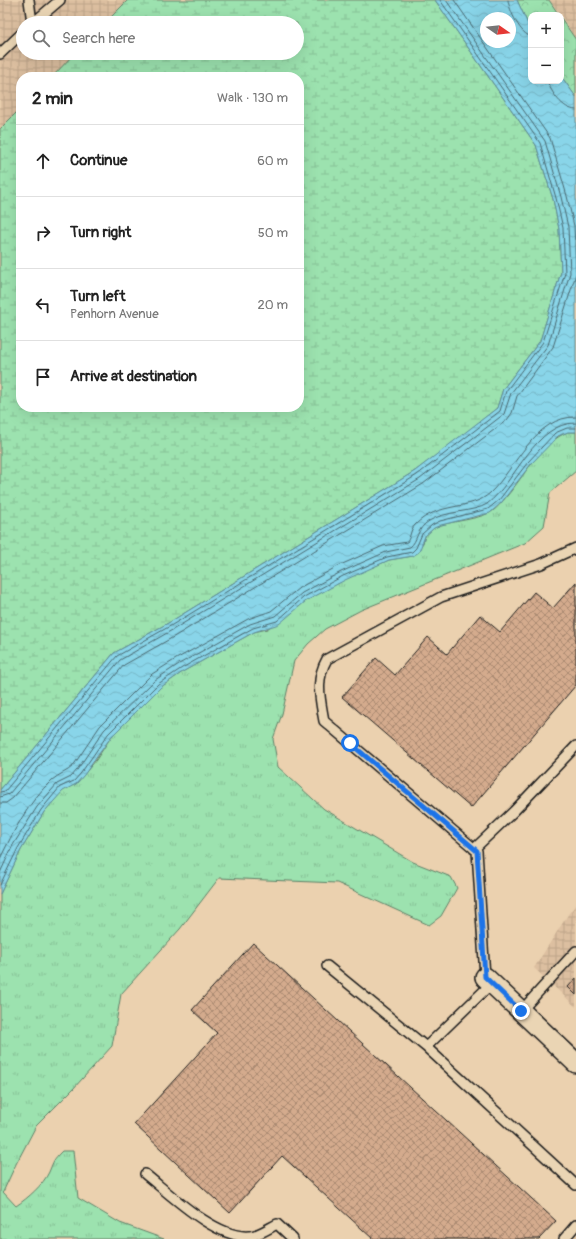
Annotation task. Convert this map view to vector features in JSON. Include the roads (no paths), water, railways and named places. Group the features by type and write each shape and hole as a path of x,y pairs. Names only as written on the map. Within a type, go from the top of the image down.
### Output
{"street":[{"path":"488,980 576,1063"}],"lane":[{"path":"29,0 31,16"},
{"path":"41,16 60,0"},
{"path":"0,54 16,39"},
{"path":"426,1047 488,980 477,851 324,721 319,693 320,671 327,659 441,596 540,564 576,548"},
{"path":"474,849 514,812 576,746"},
{"path":"521,1011 576,951"},
{"path":"327,966 426,1047 576,1185"},
{"path":"146,1174 190,1211 224,1232 249,1236 277,1224 293,1239"},
{"path":"564,1239 576,1226"}],"water":[{"path":"435,0 517,0 528,24 528,84 564,84 564,80 576,97 576,432 568,432 558,436 531,464 501,503 490,513 434,528 425,536 419,552 413,556 389,560 345,580 306,601 279,624 254,632 184,671 161,687 111,737 76,784 63,791 44,812 21,850 0,894 0,790 114,653 170,622 415,471 497,408 503,389 540,341 561,272 559,229 553,199 536,145"}]}
